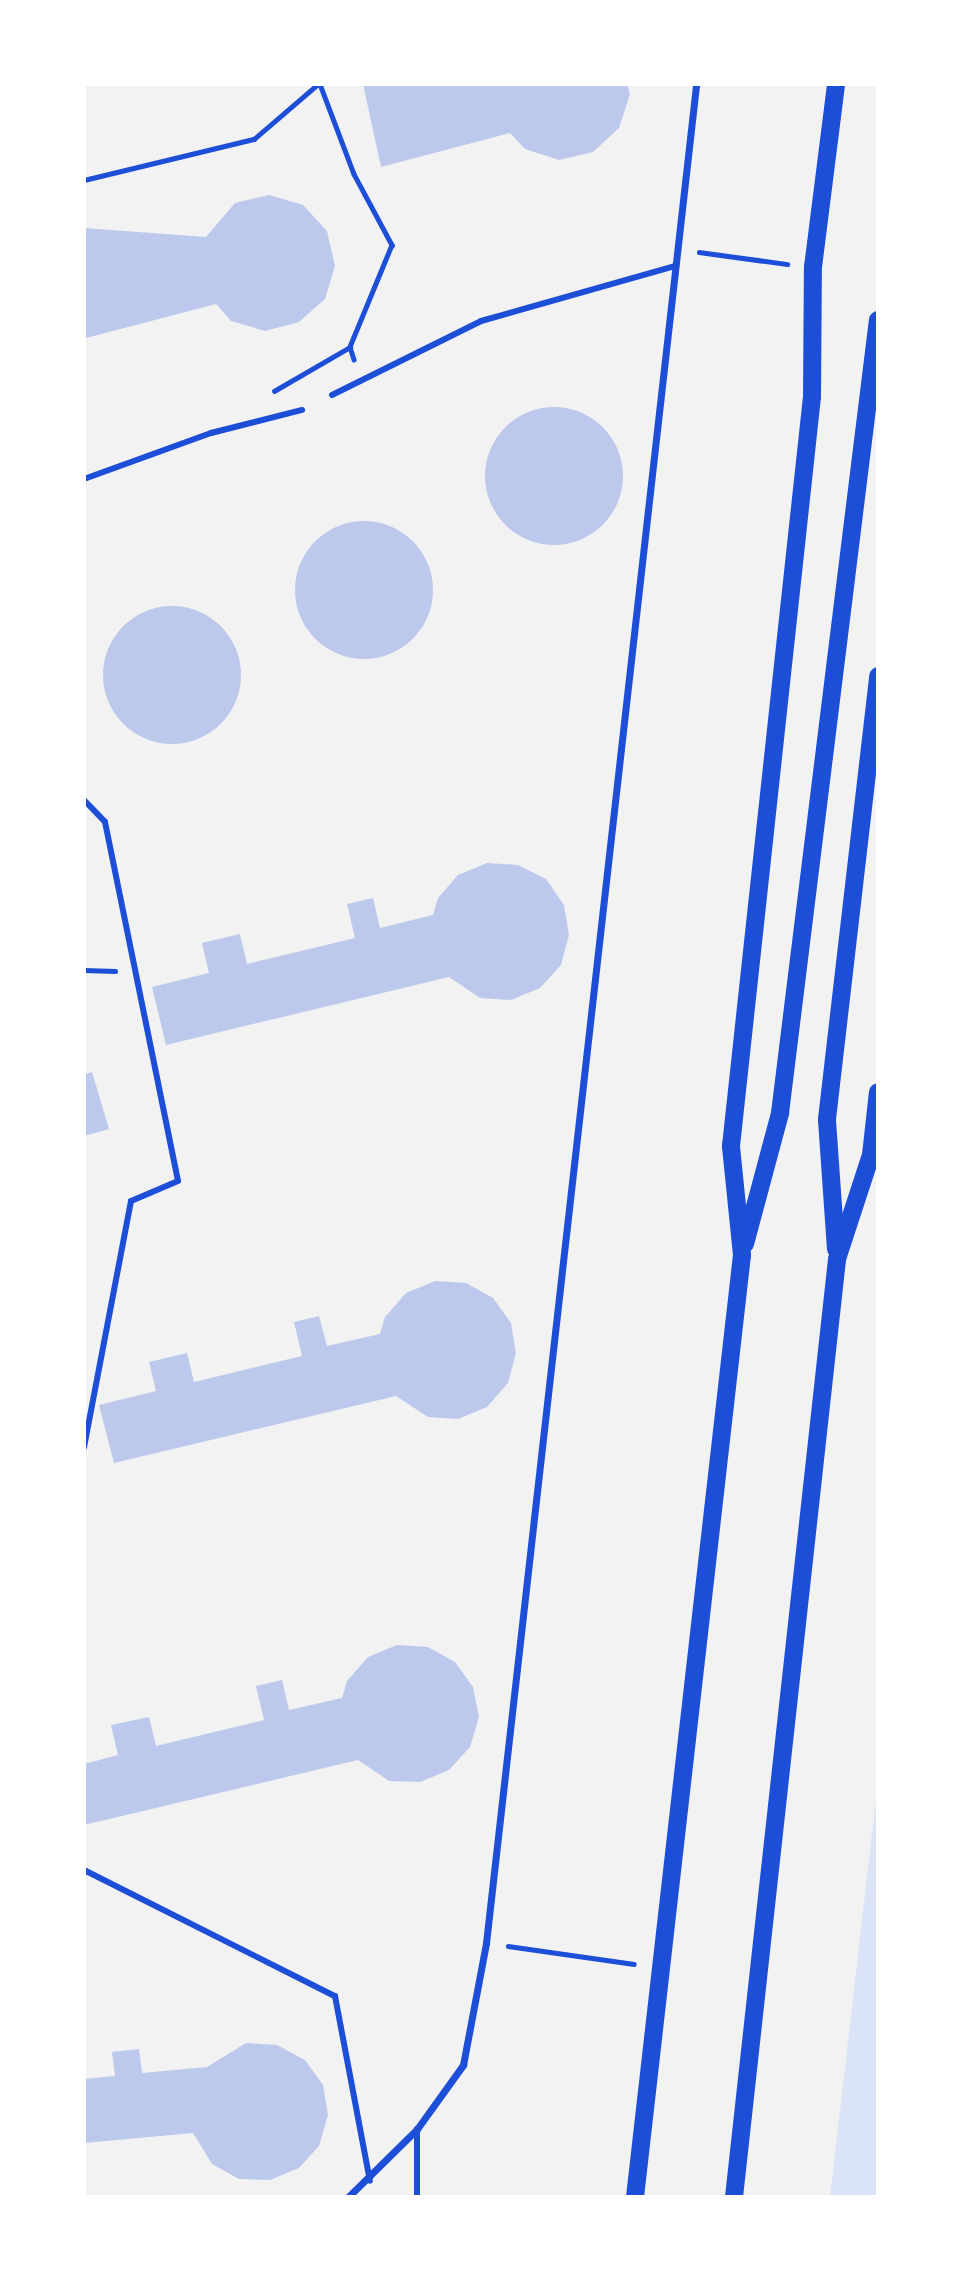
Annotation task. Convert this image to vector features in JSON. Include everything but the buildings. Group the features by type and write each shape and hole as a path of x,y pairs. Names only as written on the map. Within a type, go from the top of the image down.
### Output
{"main road":[{"path":"742,1255 731,1146 812,397 813,267 836,84"},
{"path":"635,2197 742,1255 780,1113 878,320"},
{"path":"734,2197 837,1259 827,1119 878,676"},
{"path":"837,1259 871,1155 878,1092"}],"street":[{"path":"348,2197 370,2181 417,2129 463,2065 486,1943 696,84"},
{"path":"332,395 481,321 676,266"},
{"path":"84,479 211,433 302,410"},
{"path":"84,800 105,822 178,1181 131,1201 84,1448"},
{"path":"84,1870 335,1996 370,2181"},
{"path":"417,2129 417,2197"}],"path":[{"path":"84,180 254,139 319,84 354,174 392,245 350,347 263,396"},
{"path":"677,248 813,267"},
{"path":"350,347 362,379"},
{"path":"486,1943 661,1967"}],"shaded area":[{"path":"878,1781 878,2197 830,2197"}]}
